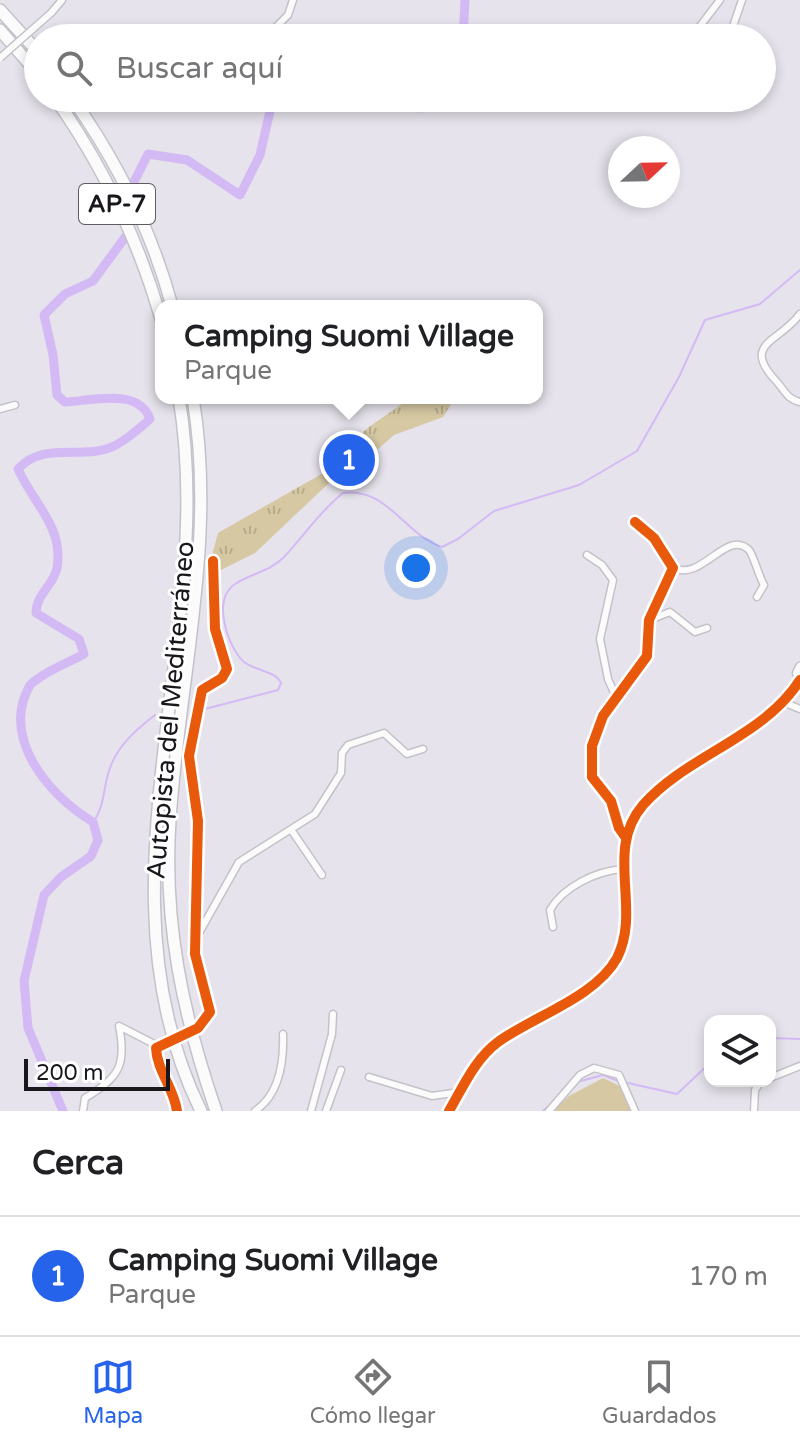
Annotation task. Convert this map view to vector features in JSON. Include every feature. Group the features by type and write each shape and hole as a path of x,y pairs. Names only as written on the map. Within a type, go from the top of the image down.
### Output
{"highway":[{"path":"0,10 24,37"},
{"path":"0,30 24,58"},
{"name":"AP-7","path":"64,112 102,171 134,240 155,301"},
{"name":"AP-7","path":"81,112 116,169 142,222 170,300"},
{"name":"Autopista del Mediterráneo","path":"180,404 187,491 176,662 161,761 154,850 155,931 176,1045 199,1111"},
{"name":"Autopista del Mediterráneo","path":"194,404 201,491 199,568 170,821 170,912 181,997 218,1111"}],"main road":[{"path":"449,1111 491,1048 566,1002 611,967 624,937 626,838 637,814 651,798 783,702 800,680 797,673 800,667"}],"street":[{"path":"39,24 62,0"},
{"path":"279,24 288,15 293,0"},
{"path":"702,24 720,0"},
{"path":"734,24 742,0"},
{"path":"0,58 24,37"},
{"path":"800,314 766,344 761,360 765,371 786,396 800,402"},
{"path":"0,409 15,405"},
{"path":"635,522 654,538 673,568 688,571 706,563 722,548 744,547 750,551 764,585 757,597"},
{"path":"587,555 607,569 613,580 600,639 608,679 616,697"},
{"path":"191,1031 206,1022 210,1012 195,940 198,821 190,778 191,738 202,690 222,678 227,669 215,629 213,561"},
{"path":"626,838 619,828 611,801 591,771 598,726 647,656 649,620 673,568"},
{"path":"649,620 670,612 695,632 707,628"},
{"path":"783,702 800,709"},
{"path":"195,940 239,862 315,814 341,773 342,753 352,742 384,733 407,754 423,749"},
{"path":"292,831 322,875"},
{"path":"553,927 550,910 561,893 601,872 623,869"},
{"path":"311,1111 332,1034 333,1014"},
{"path":"83,1111 85,1098 107,1084 120,1065 123,1055 119,1026 158,1046"},
{"path":"255,1111 270,1097 281,1069 283,1034"},
{"path":"158,1046 167,1041"},
{"path":"158,1046 159,1064 174,1091 177,1111"},
{"path":"776,1076 800,1066"},
{"path":"549,1111 580,1075 594,1068 619,1075 635,1111"},
{"path":"326,1111 341,1070"},
{"path":"369,1077 432,1096 460,1092"},
{"path":"754,1111 757,1087"}],"green space":[{"path":"402,404 451,404 443,417 394,435 354,470 331,481 255,553 219,571 210,563 218,533 325,472 341,451"},
{"path":"603,1078 624,1088 632,1111 553,1111 569,1096"}],"waterway":[{"path":"464,24 465,0"},
{"path":"133,184 148,154 187,160 240,195 260,155 270,112"},
{"path":"63,1111 28,1028 24,981 44,895 61,877 91,856 98,840 93,822 60,797 34,764 25,745 21,725 22,705 30,685 84,654 79,639 36,613 39,600 55,574 58,553 52,528 18,469 40,455 90,452 114,446 150,419 144,409 125,399 65,402 57,395 53,355 44,315 65,294 93,281 126,236"},
{"path":"205,709 278,690 281,683 278,678 244,662 235,651 224,621 224,600 235,584 279,562 343,493 372,497 428,541 442,547 458,539 494,511 579,485 637,451 679,377 705,320 760,304 800,270"},
{"path":"93,822 100,810 113,760 135,732 155,715"},
{"path":"776,1038 800,1039"},
{"path":"628,1083 677,1094 704,1069"},
{"path":"577,1082 603,1075 621,1082"},
{"path":"543,1111 551,1104"}],"cycle path":[{"path":"626,838 619,828 611,801 592,777 592,746 603,716 647,656 649,620 673,568 654,538 635,522"},
{"path":"177,1111 156,1048 198,1028 210,1012 195,954 198,821 189,756 202,690 222,678 227,669 215,629 213,561"},
{"path":"449,1111 470,1074 490,1049 579,995 607,972 617,958 624,939 626,920 626,841 632,822 643,805 681,773 766,717 800,680"}],"place":[{"name":"Camping Suomi Village","path":"349,460"}]}
